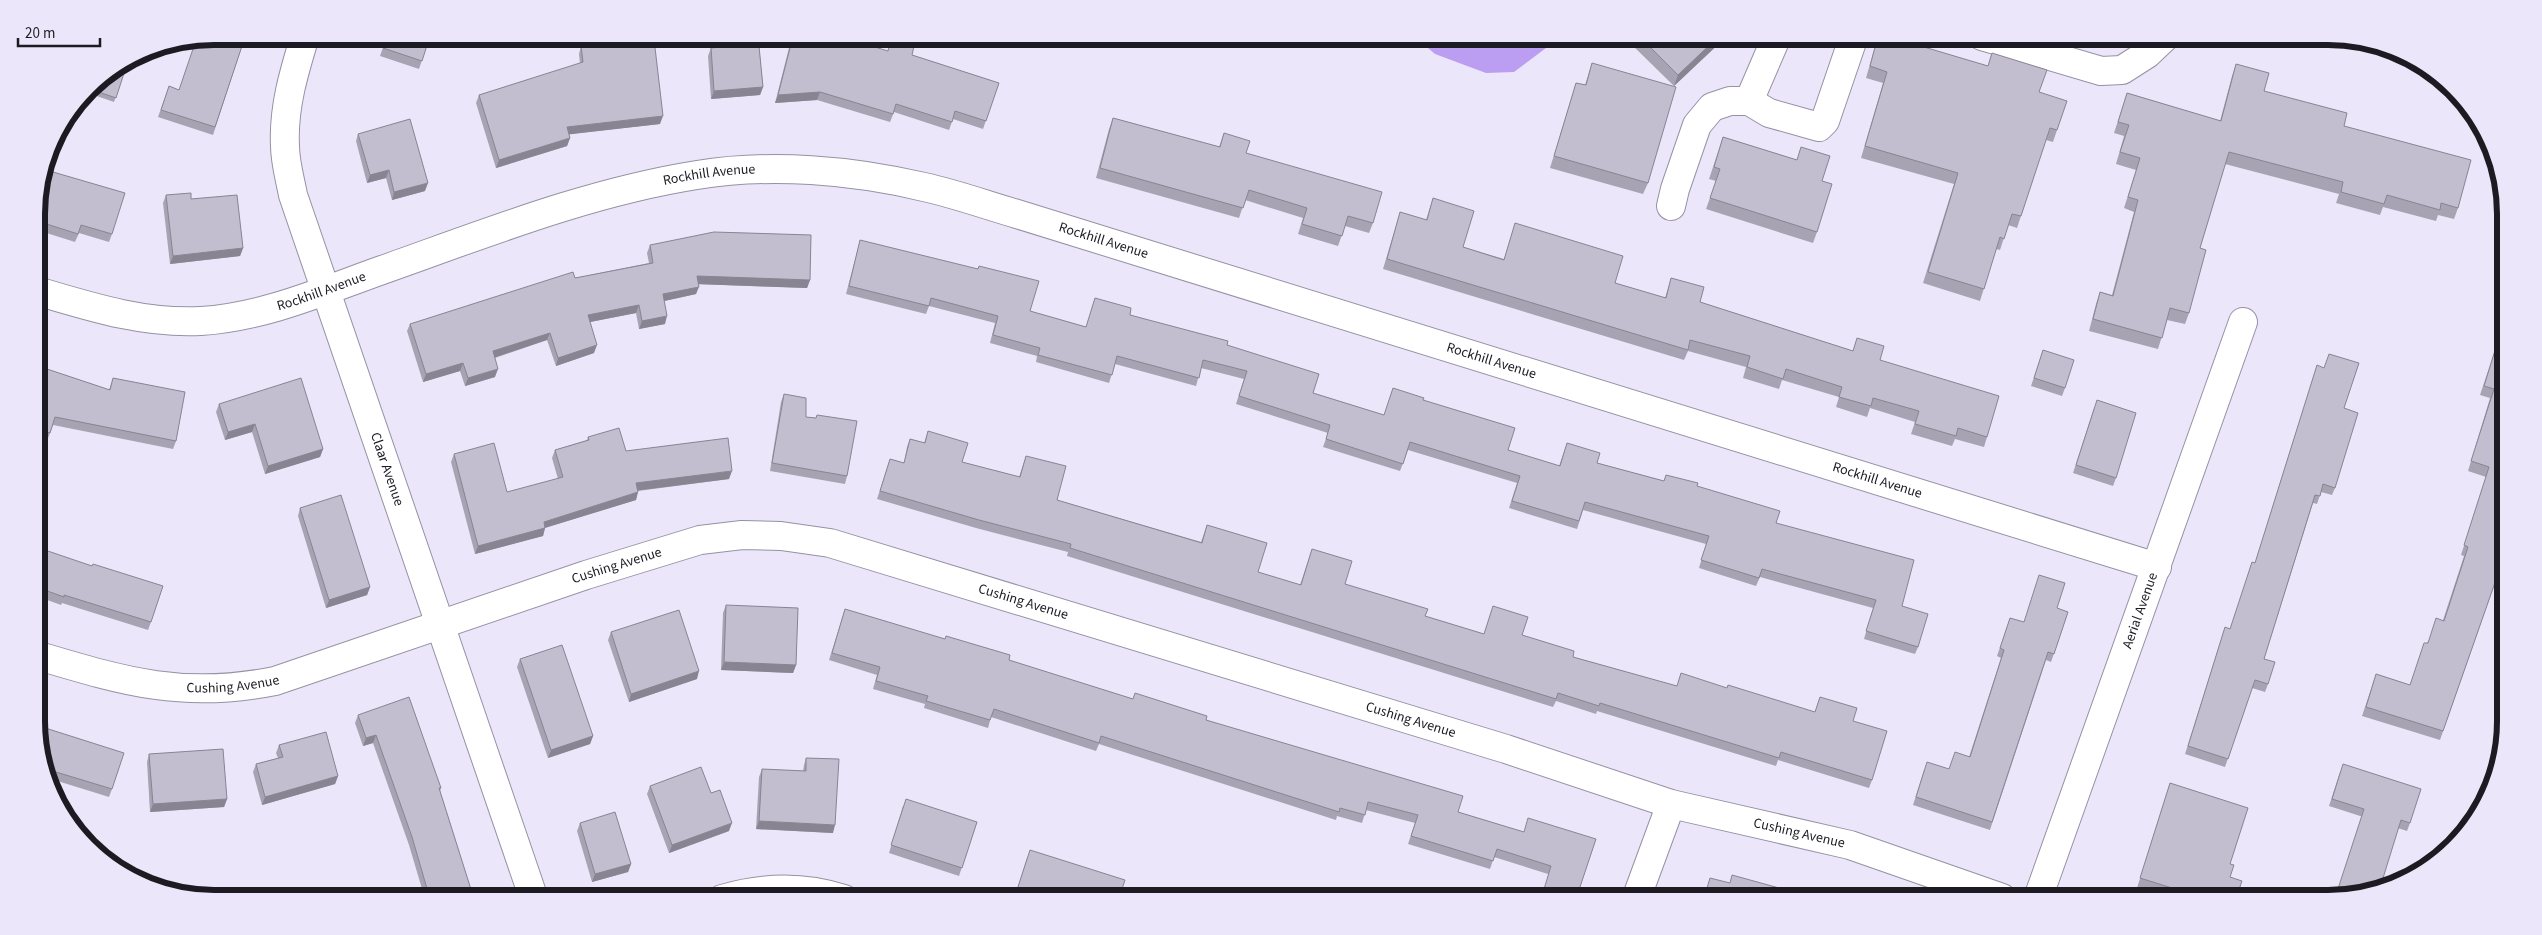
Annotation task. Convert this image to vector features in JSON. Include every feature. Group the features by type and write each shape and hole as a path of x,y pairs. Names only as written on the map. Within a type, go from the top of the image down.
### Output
{"street":[{"name":"Claar Avenue","path":"302,45 294,72 286,114 285,147 293,195 324,291 343,338 531,890"},
{"path":"1749,101 1773,45"},
{"path":"1671,206 1675,188 1697,125 1712,107 1730,101 1749,101 1769,113 1819,126 1825,121 1851,45"},
{"path":"2018,45 2102,71 2122,70 2147,54 2156,45"},
{"name":"Rockhill Avenue","path":"45,293 108,313 156,320 201,321 245,315 295,302 503,228 632,187 690,176 761,169 826,172 896,181 1017,214 2157,567"},
{"name":"Aerial Avenue","path":"2041,890 2243,322"},
{"name":"Cushing Avenue","path":"45,658 140,684 187,689 236,689 275,681 586,575 700,540 742,535 781,536 830,543 1506,750 1671,804 1850,845 1979,890"},
{"path":"1639,890 1671,804"},
{"path":"770,890 792,890"}],"shaded area":[{"path":"1424,45 1549,45 1514,72 1486,73 1435,54"}],"building":[{"path":"242,45 215,127 161,110 169,86 179,90 194,46"},
{"path":"384,45 427,45 422,61 383,48"},
{"path":"655,45 663,116 567,127 570,138 499,160 479,95 583,62 581,46"},
{"path":"759,45 763,87 714,91 711,48"},
{"path":"791,45 868,45 888,51 890,45 911,45 914,46 912,55 999,83 986,121 955,111 952,122 896,104 893,114 820,92 778,95"},
{"path":"1648,45 1710,45 1678,75"},
{"path":"1876,45 1917,45 1988,66 1992,53 2047,70 2039,92 2067,101 2057,130 2050,128 2021,216 2012,214 2004,239 2000,237 1984,289 1928,272 1958,173 1865,146 1887,72 1870,66"},
{"path":"1592,63 1676,87 1648,183 1554,156 1576,83 1586,85"},
{"path":"2236,64 2269,73 2264,91 2347,113 2344,126 2471,160 2458,208 2441,203 2440,210 2387,195 2384,204 2341,192 2343,182 2229,152 2200,248 2206,250 2189,313 2170,308 2162,338 2093,319 2100,292 2113,296 2138,200 2128,197 2140,158 2120,152 2129,125 2118,122 2127,93 2221,121"},
{"path":"125,70 116,98 97,91"},
{"path":"1113,118 1220,147 1224,133 1250,141 1246,153 1382,192 1373,223 1348,216 1342,236 1302,224 1307,208 1249,190 1243,208 1100,168"},
{"path":"410,119 428,183 394,192 389,170 370,175 358,134"},
{"path":"1723,137 1797,160 1801,147 1830,156 1822,181 1832,184 1817,232 1710,198 1720,169 1714,167"},
{"path":"53,172 125,193 112,234 81,225 78,234 45,224 45,203 48,181 50,182"},
{"path":"191,193 191,199 237,195 243,248 173,256 166,195"},
{"path":"1433,198 1474,211 1463,247 1504,260 1515,223 1623,256 1615,283 1666,298 1671,278 1704,287 1700,302 1853,351 1857,338 1884,346 1880,360 1999,396 1987,437 1958,428 1956,436 1915,424 1919,411 1873,398 1871,406 1839,397 1842,387 1786,369 1783,379 1747,367 1750,356 1690,340 1688,350 1387,259 1400,212 1427,220"},
{"path":"714,232 811,235 810,280 697,276 699,287 663,294 667,316 642,321 639,305 588,315 597,345 558,358 550,333 493,351 498,369 468,378 463,363 426,374 410,324 573,272 575,278 653,263 650,245"},
{"path":"860,240 978,269 979,266 1039,281 1030,311 1086,327 1095,298 1131,308 1130,315 1228,341 1227,345 1319,374 1313,393 1384,415 1393,388 1424,398 1423,400 1515,428 1508,450 1560,466 1567,443 1600,453 1597,463 1664,481 1666,475 1698,483 1697,486 1780,511 1776,523 1914,560 1902,606 1928,614 1918,647 1866,631 1876,600 1762,569 1759,578 1701,560 1709,536 1585,502 1579,521 1512,501 1520,476 1410,442 1403,464 1326,439 1330,425 1239,396 1247,371 1203,360 1199,378 1117,356 1112,375 1038,355 1040,348 993,335 998,316 931,298 929,306 849,286"},
{"path":"2497,344 2497,577 2443,731 2366,707 2376,674 2410,685 2424,643 2428,643 2436,618 2444,621 2468,547 2464,545 2489,467 2471,461 2494,389 2484,386"},
{"path":"2043,350 2074,360 2065,388 2034,378"},
{"path":"2329,354 2359,363 2344,408 2358,413 2335,488 2323,484 2320,496 2315,495 2264,659 2275,662 2268,684 2255,680 2228,759 2188,746 2225,627 2230,629 2252,562 2255,563 2317,365 2324,368"},
{"path":"45,368 110,390 113,378 185,392 176,441 55,417 50,433 45,431"},
{"path":"301,378 323,449 268,466 255,424 228,432 219,404"},
{"path":"784,394 806,398 806,417 816,418 817,415 857,421 847,476 772,463"},
{"path":"2097,400 2136,413 2116,478 2076,465"},
{"path":"619,428 626,451 728,438 732,471 636,483 638,492 544,522 545,528 478,546 454,454 494,443 507,492 563,477 555,450 589,440 588,437"},
{"path":"928,431 968,443 962,462 1020,477 1026,456 1066,466 1057,500 1202,543 1207,525 1267,543 1258,572 1301,585 1312,549 1352,561 1345,584 1428,609 1425,616 1484,634 1493,606 1528,617 1522,635 1574,651 1573,657 1677,686 1681,673 1727,688 1728,685 1815,712 1820,697 1857,708 1853,721 1887,731 1872,780 1781,752 1779,758 1600,703 1599,706 1558,693 1556,699 1070,548 1071,544 880,491 890,459 904,463 910,439 925,443"},
{"path":"341,495 370,587 329,600 300,508"},
{"path":"45,550 92,566 93,564 163,586 151,622 64,595 64,597 45,590"},
{"path":"2039,575 2065,583 2057,608 2068,612 2054,654 2048,652 1992,822 1916,797 1927,762 1949,769 1955,752 1970,757 2004,650 2000,648 2010,618 2024,622"},
{"path":"726,605 798,608 796,665 724,662"},
{"path":"845,609 945,639 946,636 1010,655 1009,660 1133,699 1135,693 1207,716 1206,720 1463,796 1458,812 1524,832 1528,818 1596,839 1579,890 1544,890 1551,866 1497,849 1493,861 1411,836 1418,815 1368,802 1365,815 1340,808 1339,812 1101,736 1099,743 994,709 990,720 926,701 928,696 876,681 880,667 832,653"},
{"path":"679,610 699,671 631,694 611,632"},
{"path":"562,645 593,736 551,750 520,659"},
{"path":"409,697 441,788 439,788 471,890 427,890 412,837 376,735 366,738 358,715"},
{"path":"45,728 124,753 112,789 53,771 46,743"},
{"path":"326,732 338,776 265,797 256,764 283,757 279,745"},
{"path":"223,749 227,799 153,804 149,754"},
{"path":"806,758 839,759 835,825 759,821 762,769 806,771"},
{"path":"2343,764 2421,789 2410,823 2401,820 2382,881 2350,889 2338,890 2364,809 2332,799"},
{"path":"701,767 711,793 720,790 732,823 672,845 650,786"},
{"path":"2170,783 2248,808 2230,864 2234,865 2230,877 2242,881 2239,890 2178,890 2140,878"},
{"path":"906,799 977,822 962,868 891,845"},
{"path":"615,812 631,864 595,874 580,823"},
{"path":"1030,850 1125,880 1122,890 1017,890"},
{"path":"1732,875 1786,890 1706,890 1710,878 1730,883"}]}
